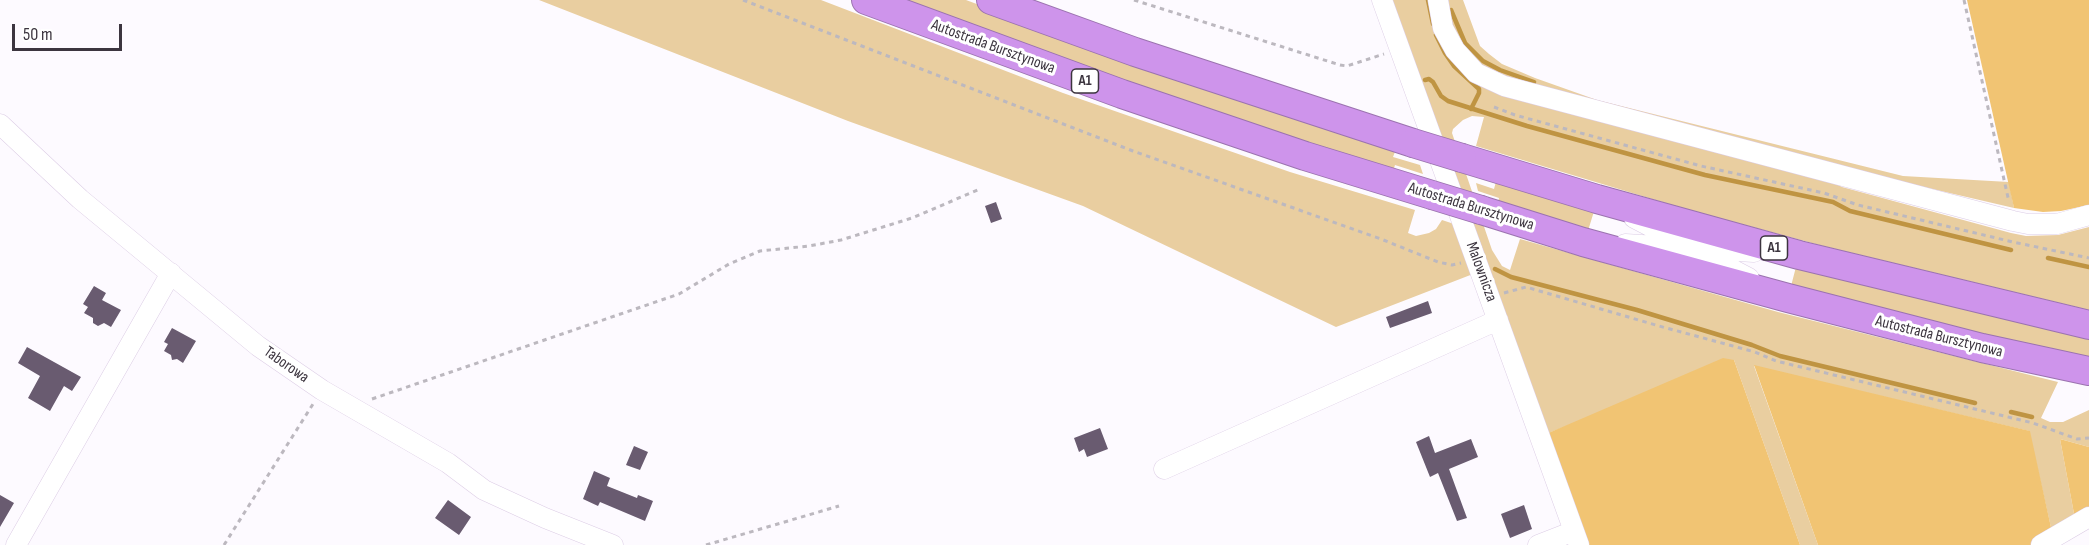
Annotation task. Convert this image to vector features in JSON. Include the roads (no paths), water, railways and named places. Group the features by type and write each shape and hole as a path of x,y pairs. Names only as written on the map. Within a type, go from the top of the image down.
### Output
{"highway":[{"name":"Autostrada Bursztynowa","path":"866,0 1122,94 1305,156 1583,242 1982,348 2089,371"},
{"name":"A1","path":"991,0 1135,52 1413,143 1597,199 1799,255 2089,325"}],"street":[{"name":"Malownicza","path":"1382,0 1577,538"},
{"path":"1438,0 1443,28 1455,50 1476,73 1504,86 2013,221 2036,225 2058,224 2089,215"},
{"name":"Taborowa","path":"0,124 80,199 258,346 322,390 448,463 484,490 545,519 613,545"},
{"path":"1597,199 1788,298"},
{"path":"1583,242 1799,255"},
{"path":"16,545 171,273"},
{"path":"1164,469 1498,320"},
{"path":"2041,545 2089,517"},
{"path":"1538,545 1577,538"}],"waterway":[{"path":"1428,0 1433,24"},
{"path":"1451,10 1465,43 1483,61 1500,70 1534,82"},
{"path":"1436,35 1454,66 1479,89 1471,109"},
{"path":"1425,80 1429,79 1433,82 1441,96 1448,101 1527,126 1705,175 1833,202 1850,211 2011,250"},
{"path":"2048,258 2089,267"},
{"path":"1495,269 1511,277 1637,310 1752,345 1780,356 1975,403"},
{"path":"2011,412 2032,417"}]}
